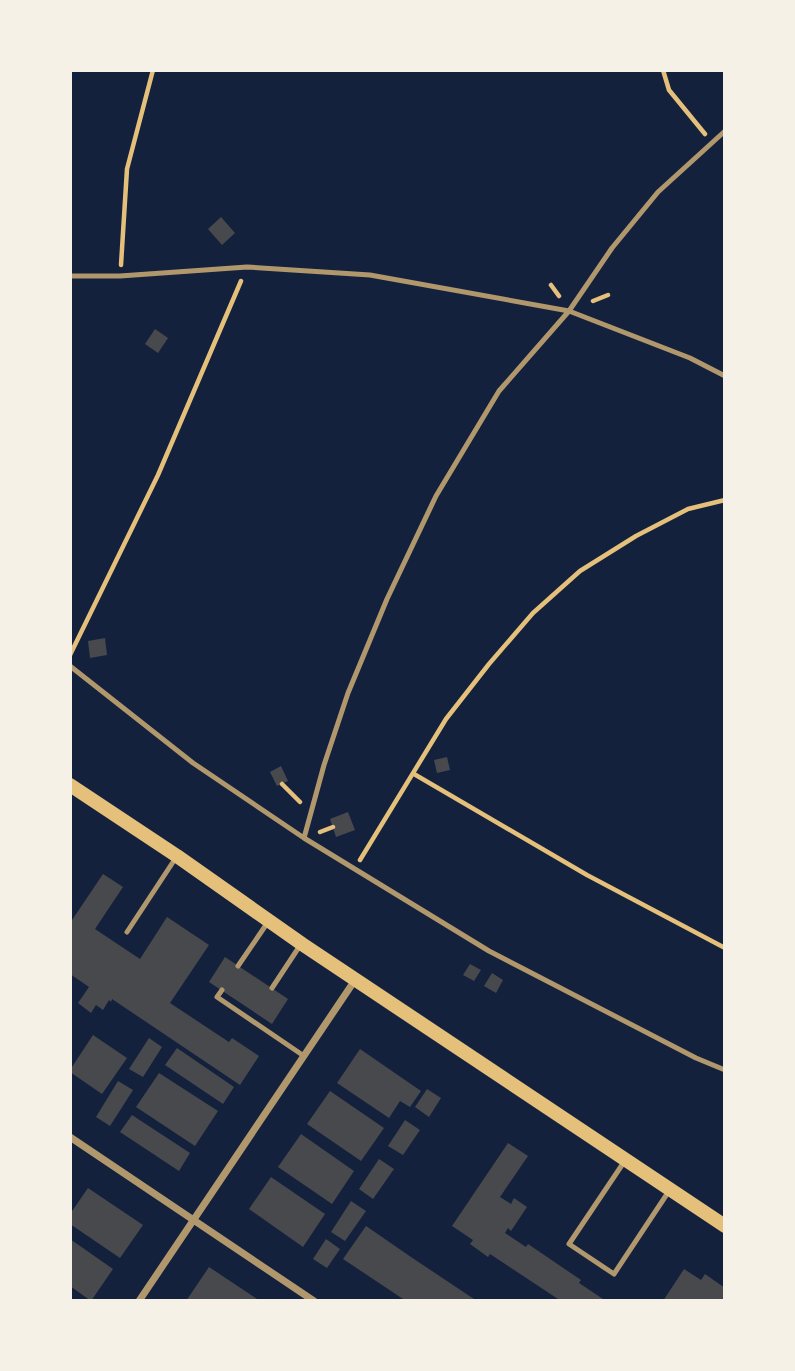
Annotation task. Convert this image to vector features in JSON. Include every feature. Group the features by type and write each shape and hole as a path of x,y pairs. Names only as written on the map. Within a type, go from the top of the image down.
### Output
{"main road":[{"path":"70,785 177,856 268,922 725,1226"}],"street":[{"path":"139,1301 355,979"},
{"path":"70,1137 314,1301"}],"lane":[{"path":"304,838 348,693 387,599 436,496 499,391 569,311 612,248 658,192 725,131"},
{"path":"70,276 120,276 247,267 370,275 569,311 691,358 725,376"},
{"path":"70,666 193,763 304,838 489,951 696,1058 725,1070"},
{"path":"127,932 177,856"},
{"path":"238,966 268,922"},
{"path":"272,988 302,944"},
{"path":"222,990 217,997 304,1056"},
{"path":"250,1020 255,1013"},
{"path":"625,1159 569,1244 614,1274 671,1190"}],"path":[{"path":"120,276 127,169 153,70"},
{"path":"663,70 669,90 713,142"},
{"path":"70,656 158,475 247,267"},
{"path":"355,869 446,719 533,613 580,571 636,536 688,509 725,500"},
{"path":"414,774 587,875 725,948"},
{"path":"282,784 311,813"}],"building":[{"path":"221,217 235,233 222,245 208,229"},
{"path":"155,329 168,338 158,353 145,344"},
{"path":"105,638 107,655 90,658 88,641"},
{"path":"447,757 450,770 437,773 434,760"},
{"path":"281,766 288,781 277,786 270,772"},
{"path":"348,812 355,830 336,837 330,819"},
{"path":"103,874 123,887 95,929 140,959 167,917 209,945 170,1003 229,1042 232,1038 259,1056 240,1085 112,999 103,1010 96,1005 91,1013 78,1003 89,987 70,974 70,923"},
{"path":"225,957 288,999 272,1024 209,982"},
{"path":"470,964 481,970 474,981 463,975"},
{"path":"492,973 503,980 496,993 484,986"},
{"path":"93,1035 127,1058 102,1094 70,1072"},
{"path":"149,1038 162,1047 143,1077 129,1069"},
{"path":"177,1048 234,1087 223,1104 165,1065"},
{"path":"360,1049 421,1091 410,1107 400,1101 389,1118 337,1083"},
{"path":"159,1073 218,1111 195,1146 136,1107"},
{"path":"118,1081 133,1090 110,1126 96,1117"},
{"path":"427,1089 441,1098 429,1117 415,1107"},
{"path":"330,1091 384,1128 361,1161 307,1124"},
{"path":"132,1115 190,1153 179,1171 120,1132"},
{"path":"405,1120 420,1130 403,1155 388,1146"},
{"path":"301,1134 354,1171 332,1204 278,1167"},
{"path":"508,1143 528,1156 500,1197 511,1204 514,1198 527,1207 511,1231 508,1228 505,1233 526,1247 528,1244 581,1280 579,1283 606,1301 561,1301 490,1254 488,1257 470,1244 473,1240 452,1226"},
{"path":"379,1159 394,1169 373,1199 359,1189"},
{"path":"271,1177 325,1214 303,1247 249,1209"},
{"path":"88,1188 143,1225 120,1258 70,1224 70,1214"},
{"path":"351,1201 366,1211 345,1241 331,1232"},
{"path":"366,1226 477,1301 406,1301 343,1259"},
{"path":"70,1239 113,1269 91,1301 70,1286"},
{"path":"326,1239 340,1249 327,1268 313,1259"},
{"path":"209,1267 260,1301 186,1301"},
{"path":"684,1269 701,1280 705,1274 725,1288 725,1301 663,1301"}]}
